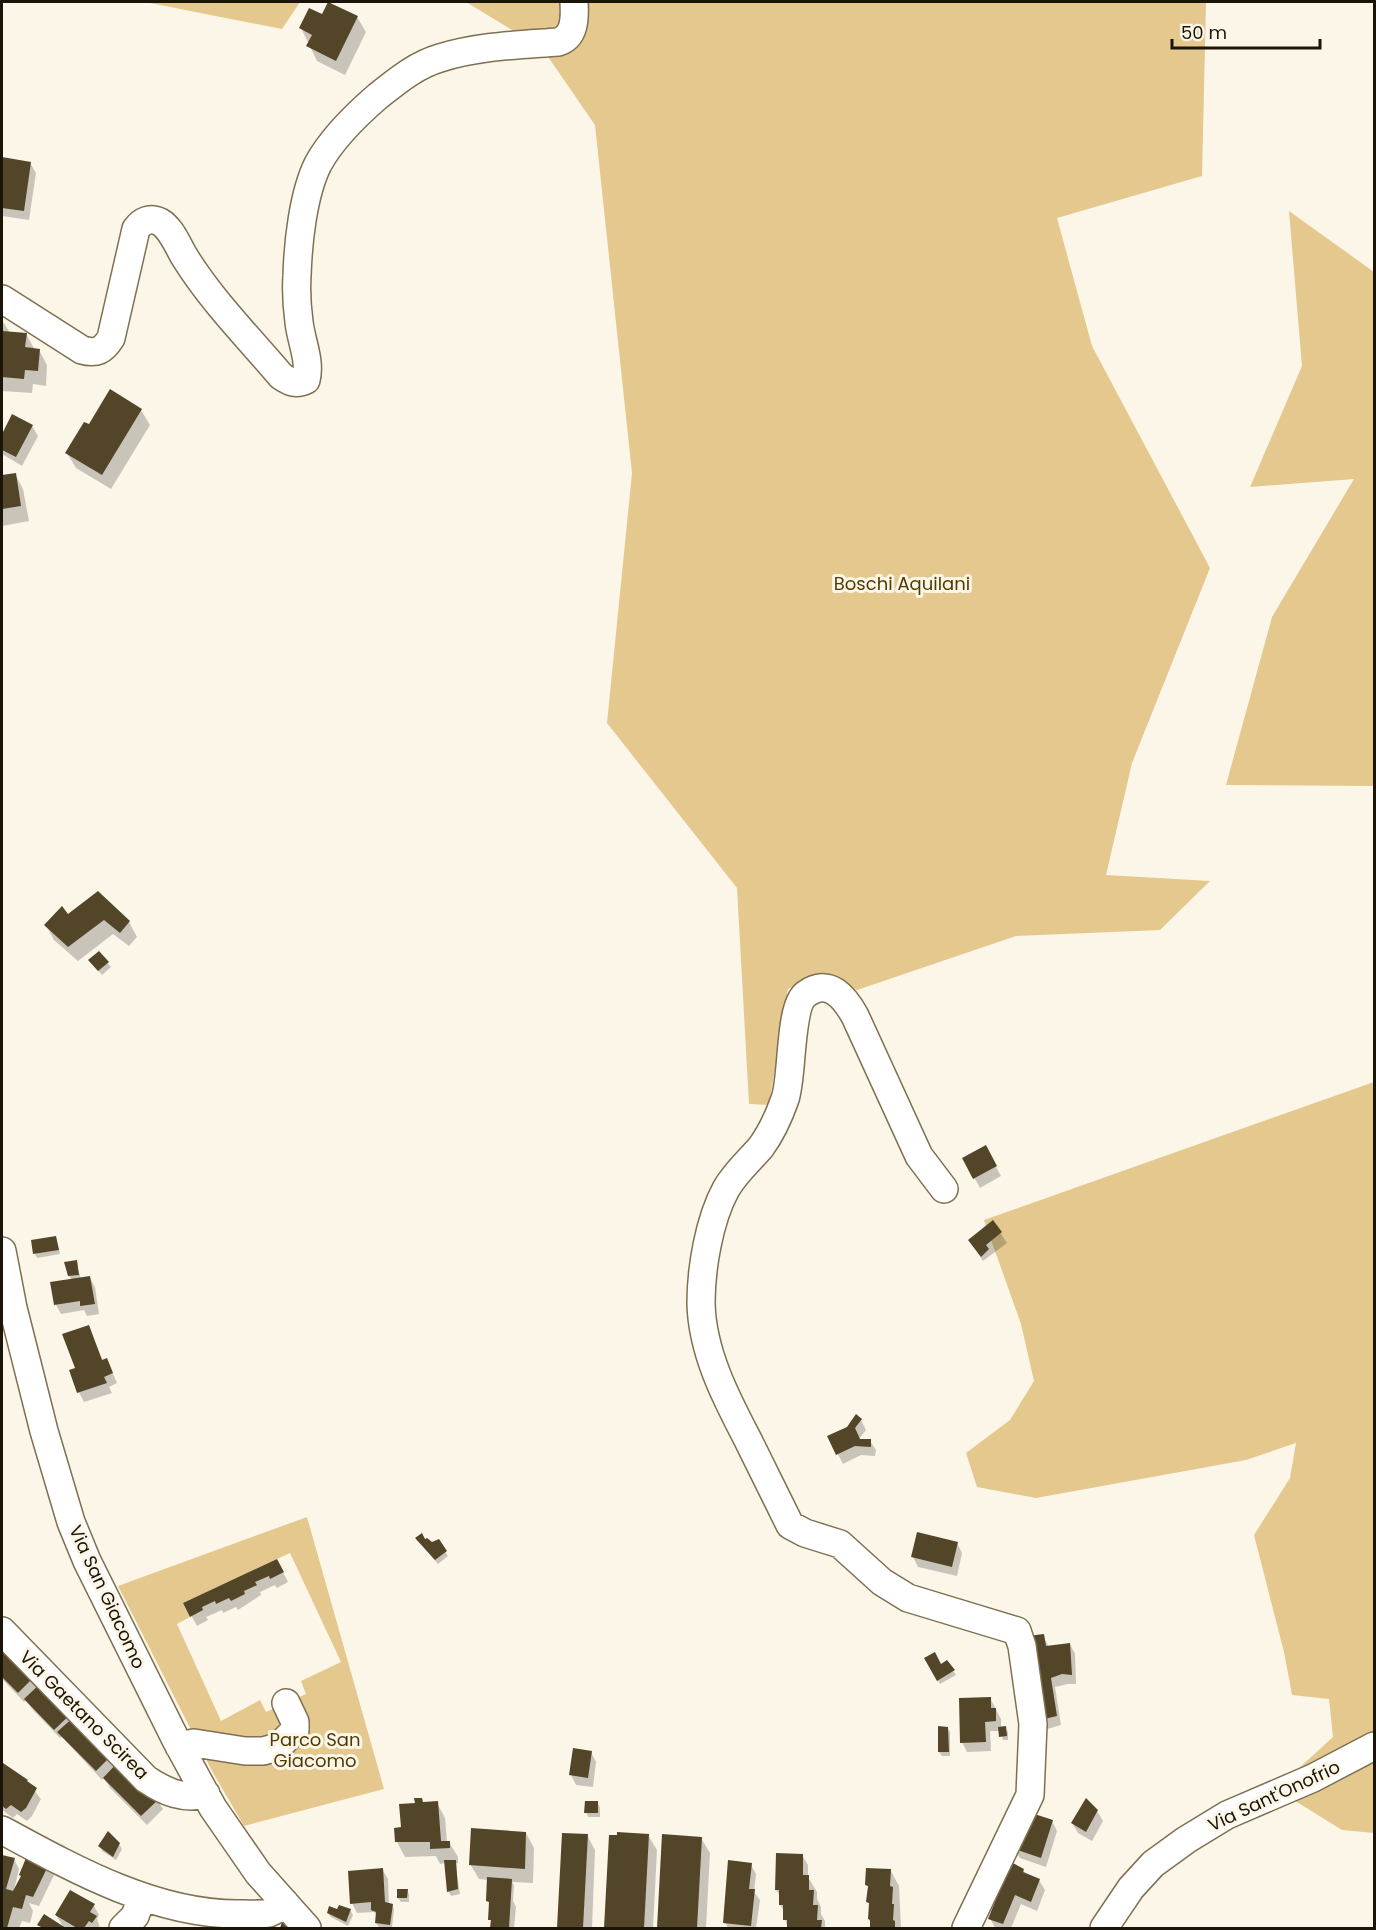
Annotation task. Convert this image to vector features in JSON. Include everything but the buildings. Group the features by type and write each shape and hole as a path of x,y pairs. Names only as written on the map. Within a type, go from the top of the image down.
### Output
{"street":[{"path":"2,299 82,350 99,352 111,338 136,229 141,222 150,220 160,222 168,229 198,279 281,376 291,382 299,383 306,380 308,363 299,320 297,277 301,234 309,189 318,164 334,140 362,110 404,75 438,58 473,50 565,40 572,31 574,2"},
{"path":"944,1189 919,1156 855,1016 844,998 830,989 814,989 803,996 796,1015 789,1088 778,1120 762,1146 726,1189 713,1224 703,1266 701,1304 705,1334 719,1382 790,1525 805,1533 840,1544 882,1582 908,1598 1017,1631 1022,1646 1033,1724 1030,1795 966,1929"},
{"name":"Via San Giacomo","path":"2,1251 41,1420 71,1522 87,1561 179,1746 230,1835 266,1883 307,1929"},
{"name":"Via Gaetano Scirea","path":"2,1631 146,1779 175,1794 195,1797 206,1794"},
{"path":"179,1746 194,1743 245,1751 263,1751 278,1747 296,1730 295,1722 286,1703"},
{"name":"Via Sant'Onofrio","path":"1104,1929 1131,1888 1153,1864 1186,1840 1227,1815 1313,1778 1374,1746"},
{"path":"2,1830 75,1868 142,1897 176,1907 226,1914 253,1914 270,1912 285,1904"},
{"path":"123,1929 135,1916 142,1897"}],"green space":[{"path":"145,2 300,2 282,29"},
{"name":"Boschi Aquilani","path":"466,2 1206,2 1202,176 1057,218 1092,346 1210,568 1132,763 1106,875 1210,881 1160,930 1016,936 857,990 821,976 788,989 769,1105 749,1104 737,888 607,723 632,473 595,125 542,48"},
{"path":"1289,211 1374,272 1374,786 1226,785 1272,617 1354,479 1250,487 1302,366"},
{"path":"1374,1082 1374,1833 1342,1830 1292,1799 1297,1770 1333,1737 1329,1699 1292,1695 1284,1652 1254,1535 1290,1478 1296,1443 1246,1460 1036,1498 977,1487 966,1453 1010,1420 1034,1381 1021,1324 984,1220"},
{"name":"Parco San Giacomo","path":"307,1517 384,1789 244,1826 212,1771 118,1586","holes":["290,1553 341,1662 301,1681 306,1694 266,1712 260,1700 221,1721 177,1624 190,1617 183,1603"]}]}
